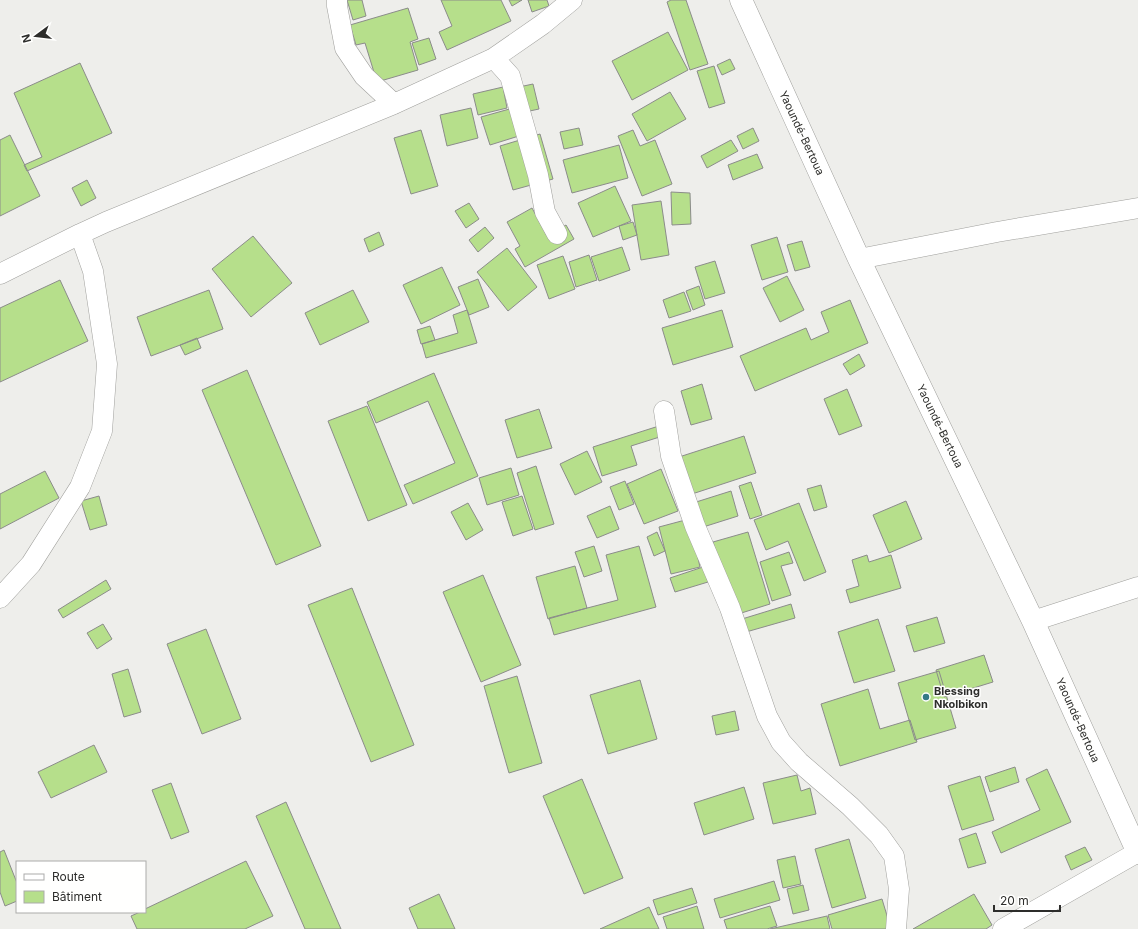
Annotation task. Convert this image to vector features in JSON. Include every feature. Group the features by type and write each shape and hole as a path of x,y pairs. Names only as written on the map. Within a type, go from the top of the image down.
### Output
{"highway":[{"name":"Yaoundé-Bertoua","path":"741,0 859,259 1033,621 1138,853"}],"street":[{"path":"337,0 346,48 364,76 394,104"},
{"path":"0,274 113,219 394,104 494,58 543,24 572,0"},
{"path":"494,58 510,76 538,174 546,212 557,234"},
{"path":"859,259 997,232 1138,208"},
{"path":"0,598 31,564 80,487 102,431 107,364 93,271 80,234"},
{"path":"664,411 671,456 695,526 730,608 767,716 781,742 800,762 850,806 879,835 894,856 899,889 896,929"},
{"path":"1033,621 1138,587"},
{"path":"1003,929 1138,853"}],"building":[{"path":"347,0 362,0 366,16 353,20"},
{"path":"441,0 501,0 511,21 447,50 439,32 452,26"},
{"path":"509,0 522,0 512,6"},
{"path":"528,0 547,0 549,6 532,12"},
{"path":"671,0 686,0 708,64 690,70 667,2"},
{"path":"408,8 418,39 410,42 418,70 377,82 365,43 356,45 350,25"},
{"path":"668,32 688,70 632,100 612,61"},
{"path":"429,38 436,59 419,65 412,43"},
{"path":"730,59 735,69 722,75 717,65"},
{"path":"80,63 112,133 27,171 24,165 42,157 14,93"},
{"path":"714,66 725,103 709,108 697,71"},
{"path":"533,84 539,109 525,112 519,87"},
{"path":"503,87 507,108 478,115 473,94"},
{"path":"670,92 686,119 647,141 632,114"},
{"path":"471,108 478,138 447,146 440,115"},
{"path":"513,108 522,135 490,145 481,117"},
{"path":"579,128 583,145 564,149 560,132"},
{"path":"753,128 759,141 743,149 737,136"},
{"path":"421,130 438,186 411,194 394,138"},
{"path":"633,130 640,146 655,140 672,184 642,196 618,136"},
{"path":"540,134 553,179 513,190 500,146"},
{"path":"10,135 40,196 0,216 0,140"},
{"path":"731,140 738,151 707,168 701,156"},
{"path":"619,145 628,178 572,193 563,160"},
{"path":"757,154 763,168 733,180 728,165"},
{"path":"87,180 96,198 81,206 72,188"},
{"path":"615,186 631,221 593,237 578,203"},
{"path":"671,192 690,193 691,224 672,225"},
{"path":"661,201 669,255 641,260 632,205"},
{"path":"469,203 479,219 466,228 455,211"},
{"path":"532,208 547,236 566,225 574,239 525,267 515,249 520,246 507,222"},
{"path":"633,222 637,235 623,240 619,226"},
{"path":"485,227 494,238 478,252 469,240"},
{"path":"379,232 384,245 369,252 364,239"},
{"path":"253,236 292,283 251,317 212,269"},
{"path":"777,237 788,272 762,280 751,245"},
{"path":"802,241 810,267 795,271 787,245"},
{"path":"622,247 630,270 599,281 591,257"},
{"path":"507,248 537,287 508,311 477,272"},
{"path":"589,255 597,280 576,287 569,262"},
{"path":"563,256 575,289 549,299 537,265"},
{"path":"715,261 725,293 705,299 695,267"},
{"path":"442,267 460,305 421,324 403,285"},
{"path":"787,276 804,310 780,322 763,288"},
{"path":"478,279 489,307 469,315 458,287"},
{"path":"60,280 88,341 0,382 0,308"},
{"path":"699,286 705,305 693,310 686,291"},
{"path":"209,290 223,329 151,356 137,317"},
{"path":"353,290 369,322 320,345 305,313"},
{"path":"684,292 691,311 669,318 663,300"},
{"path":"850,300 868,343 755,391 740,356 806,328 811,340 829,332 821,312"},
{"path":"467,310 477,343 426,358 422,344 458,333 453,315"},
{"path":"722,310 733,347 673,365 662,328"},
{"path":"430,326 435,340 421,344 417,330"},
{"path":"197,338 201,348 185,355 180,345"},
{"path":"859,354 865,366 850,375 843,364"},
{"path":"247,370 321,546 276,565 202,390"},
{"path":"434,373 478,476 413,504 404,485 455,463 428,401 376,423 367,402"},
{"path":"702,384 712,419 691,425 681,391"},
{"path":"847,389 862,426 839,435 824,399"},
{"path":"367,406 407,505 368,521 328,421"},
{"path":"539,409 552,448 517,458 505,420"},
{"path":"662,425 666,435 631,446 637,465 602,476 593,447"},
{"path":"744,436 756,473 692,494 679,457"},
{"path":"587,451 602,482 575,495 560,464"},
{"path":"536,466 554,524 535,530 517,473"},
{"path":"511,468 519,495 487,505 479,478"},
{"path":"661,469 678,511 644,524 627,484"},
{"path":"45,471 59,498 0,529 0,494"},
{"path":"625,481 634,504 619,510 610,487"},
{"path":"751,482 762,515 750,519 739,486"},
{"path":"821,485 827,507 814,511 807,489"},
{"path":"731,491 738,516 700,528 693,503"},
{"path":"99,496 107,525 90,530 81,501"},
{"path":"522,496 533,529 513,536 502,502"},
{"path":"906,501 922,539 889,553 873,515"},
{"path":"468,503 483,530 466,540 451,512"},
{"path":"799,503 826,572 804,581 788,541 766,550 754,520"},
{"path":"610,506 619,529 597,538 587,516"},
{"path":"689,519 700,567 671,574 659,527"},
{"path":"657,532 665,551 654,556 647,537"},
{"path":"748,532 770,604 735,615 713,542"},
{"path":"594,546 602,571 584,577 575,552"},
{"path":"639,546 656,607 554,635 549,618 618,600 606,555"},
{"path":"789,552 793,563 781,566 791,595 772,601 760,562"},
{"path":"867,555 869,562 891,555 901,588 850,603 846,590 859,586 852,560"},
{"path":"575,566 587,608 548,619 536,577"},
{"path":"703,567 708,582 675,592 670,578"},
{"path":"483,575 521,665 481,682 443,592"},
{"path":"106,580 111,589 63,618 58,610"},
{"path":"352,588 414,745 371,762 308,605"},
{"path":"791,604 795,618 746,632 742,619"},
{"path":"937,617 945,643 914,652 906,626"},
{"path":"878,619 895,671 854,683 838,632"},
{"path":"103,624 112,639 97,649 87,633"},
{"path":"206,629 241,719 202,734 167,644"},
{"path":"984,655 993,682 944,697 936,670"},
{"path":"128,669 141,712 124,717 112,674"},
{"path":"939,671 956,728 915,740 898,683"},
{"path":"517,676 542,763 509,773 484,686"},
{"path":"640,680 657,739 608,754 590,695"},
{"path":"868,689 880,729 910,720 917,742 840,766 821,704"},
{"path":"735,711 739,730 716,735 712,716"},
{"path":"94,745 107,772 51,798 38,772"},
{"path":"1015,767 1019,782 990,792 985,777"},
{"path":"1047,769 1071,822 1001,853 992,832 1040,810 1026,779"},
{"path":"797,775 801,791 810,788 816,814 773,824 763,783"},
{"path":"980,776 994,820 962,830 948,786"},
{"path":"582,779 623,878 584,894 543,796"},
{"path":"171,783 189,832 171,839 152,790"},
{"path":"744,787 754,819 704,835 694,803"},
{"path":"286,802 341,929 305,929 256,816"},
{"path":"976,833 986,863 968,868 959,839"},
{"path":"849,839 866,898 832,908 815,849"},
{"path":"1085,847 1092,860 1071,870 1065,856"},
{"path":"4,850 16,880 16,901 5,906 0,892 0,852"},
{"path":"795,856 801,884 783,888 777,860"},
{"path":"246,861 273,916 245,929 137,929 131,916 138,913 146,913 146,909"},
{"path":"774,881 780,900 720,918 714,899"},
{"path":"803,885 809,910 793,914 787,889"},
{"path":"692,888 697,903 658,915 653,900"},
{"path":"439,894 455,929 418,929 409,908"},
{"path":"974,894 992,925 986,929 913,929"},
{"path":"882,899 891,929 832,929 828,915"},
{"path":"697,906 704,929 667,929 663,917"},
{"path":"770,906 777,926 767,929 727,929 724,920"},
{"path":"649,907 659,929 600,929"},
{"path":"827,916 830,929 770,929"}],"place":[{"name":"Blessing Nkolbikon","path":"926,697"}]}
